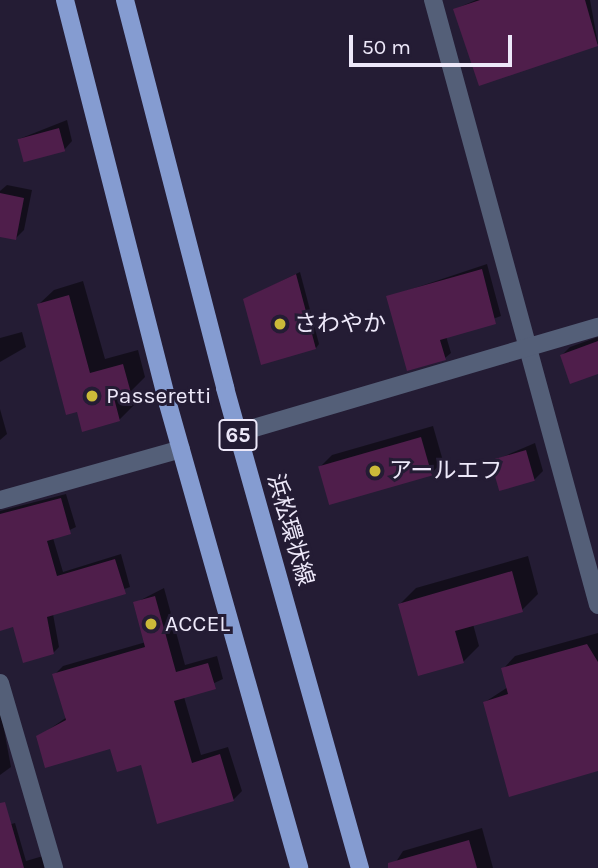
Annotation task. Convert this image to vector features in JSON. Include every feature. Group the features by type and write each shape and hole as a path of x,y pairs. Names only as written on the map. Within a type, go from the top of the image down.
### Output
{"main road":[{"name":"65","path":"65,0 181,449 299,868"},
{"name":"浜松環状線","path":"125,0 237,433 360,868"}],"street":[{"path":"433,0 598,605"},
{"path":"237,433 528,351 598,327"},
{"path":"0,500 181,449"},
{"path":"0,683 54,868"}],"building":[{"path":"480,0 585,0 598,46 479,86 453,9"},
{"path":"59,128 65,151 24,162 17,139"},
{"path":"0,193 24,198 16,240 0,237"},
{"path":"482,269 496,324 440,340 446,360 407,371 386,296"},
{"name":"さわやか","path":"296,274 316,349 261,365 243,299"},
{"path":"69,295 90,373 123,364 131,393 114,398 120,421 82,432 77,412 66,415 37,304"},
{"path":"598,341 598,374 570,384 560,355"},
{"path":"421,437 432,475 329,505 318,466"},
{"path":"526,450 535,481 499,491 490,460"},
{"path":"61,498 71,534 47,541 57,576 115,559 126,594 47,617 54,654 23,663 13,627 0,631 0,514"},
{"path":"512,571 523,612 455,631 464,663 418,676 398,604"},
{"path":"155,596 176,672 208,663 216,689 174,701 192,763 220,754 234,801 157,824 141,765 117,772 110,749 45,768 36,736 66,720 52,674 145,647 133,602"},
{"path":"587,644 598,662 598,771 509,797 483,702 508,694 501,668"},
{"path":"5,802 24,868 0,868 0,803"},
{"path":"469,840 477,868 388,868 388,863"}],"place":[{"name":"さわやか","path":"280,324"},
{"name":"Passeretti","path":"92,396"},
{"name":"アールエフ","path":"375,471"},
{"name":"ACCEL","path":"151,624"}]}
